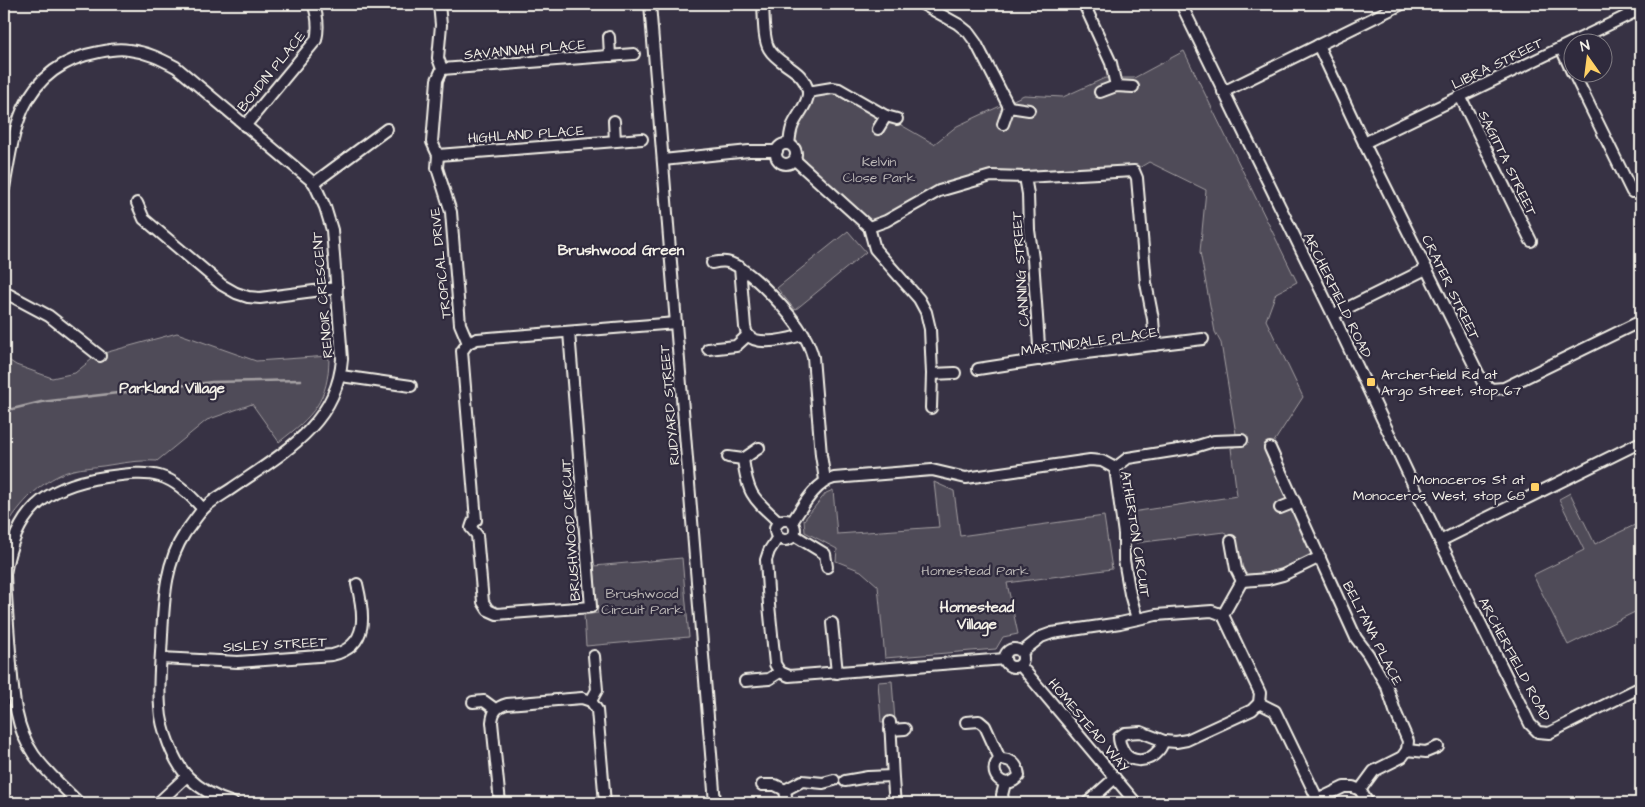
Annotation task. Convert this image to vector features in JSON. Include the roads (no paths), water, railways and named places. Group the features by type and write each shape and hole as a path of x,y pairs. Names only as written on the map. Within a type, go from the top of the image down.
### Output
{"street":[{"name":"BOUDIN PLACE","path":"245,126 316,40 318,22 313,4"},
{"name":"TROPICAL DRIVE","path":"439,4 441,25 438,58 442,69 437,80 432,142 438,155 437,168 451,212 460,324 468,342"},
{"name":"RUDYARD STREET","path":"650,4 716,803"},
{"path":"763,4 766,42 769,50 774,56 794,69 805,84 808,92 806,101 792,127 790,144"},
{"path":"922,4 958,24 968,32 976,43 1009,107 1003,124"},
{"path":"1084,4 1111,63 1116,86"},
{"name":"ARCHERFIELD ROAD","path":"1181,4 1530,724 1543,734 1641,687"},
{"path":"1223,92 1402,4"},
{"name":"LIBRA STREET","path":"1364,143 1641,9"},
{"path":"609,37 610,56"},
{"name":"CRATER STREET","path":"1318,45 1364,143 1482,381 1491,389 1504,388 1641,321"},
{"name":"RENOIR CRESCENT","path":"4,188 7,158 23,108 47,74 78,57 111,49 129,50 156,56 176,67 314,183 325,207 332,230 342,359 341,376 335,392 321,418 306,434 290,448 203,509 182,538 172,560 164,598 160,709 164,731 172,751 187,776 223,800 233,803"},
{"name":"SAVANNAH PLACE","path":"442,69 634,54"},
{"path":"778,72 785,63"},
{"path":"1578,82 1632,192"},
{"path":"1100,92 1116,86 1133,87"},
{"path":"808,92 832,88 838,89 886,116 897,119"},
{"name":"SAGITTA STREET","path":"1460,96 1531,241"},
{"path":"1009,107 1029,110"},
{"path":"878,129 886,116"},
{"path":"614,121 615,141"},
{"path":"314,183 387,129"},
{"name":"HIGHLAND PLACE","path":"438,155 642,139"},
{"path":"790,144 782,145 777,151 777,158 781,163 788,164 795,160"},
{"path":"790,144 796,152 795,160"},
{"path":"663,160 748,151 777,151"},
{"path":"795,160 869,226 875,249 920,299 926,312 930,330 931,408"},
{"path":"869,226 886,221 939,191 991,176 1025,177 1134,171 1137,178 1146,283 1153,319 1155,345"},
{"name":"CANNING STREET","path":"1025,177 1028,194 1040,360"},
{"path":"137,203 144,219 222,286 236,293 260,298 336,288"},
{"path":"712,263 726,262 740,267 750,274 804,334 814,357 821,455 826,480 816,489 792,522"},
{"path":"740,267 745,327 748,335 757,341 791,339 804,334"},
{"path":"1333,315 1426,269"},
{"path":"4,292 48,316 100,356"},
{"path":"468,342 477,339 676,323"},
{"name":"BRUSHWOOD CIRCUIT","path":"468,342 462,351 476,520 471,528 477,535 483,602 488,610 497,614 591,606 569,332"},
{"path":"708,349 736,346 748,335"},
{"name":"MARTINDALE PLACE","path":"978,369 1069,355 1203,339"},
{"path":"932,374 956,373"},
{"path":"341,376 410,386"},
{"path":"1115,468 1128,458 1191,448 1214,441 1242,440"},
{"path":"1440,541 1641,442"},
{"path":"728,457 743,459 759,448"},
{"name":"BELTANA PLACE","path":"1270,448 1356,638 1368,654 1386,687 1408,741 1407,750"},
{"path":"743,459 749,492 756,501 780,522"},
{"name":"ATHERTON CIRCUIT","path":"826,480 932,470 966,478 1090,460 1102,461 1115,468 1124,534 1124,560 1137,619"},
{"path":"79,803 34,756 24,737 18,719 13,697 5,574 8,555 16,533 28,514 45,497 75,482 122,475 139,473 159,475 175,483 190,494 203,509"},
{"path":"1280,508 1295,502"},
{"path":"778,537 786,540 794,535 795,528 792,522 786,520 780,522 776,529 778,537 768,551 766,560 768,605 775,664 780,672 789,676 1004,659"},
{"path":"794,535 825,554 827,567"},
{"path":"1231,541 1236,569 1242,582"},
{"path":"1242,582 1283,575 1320,557"},
{"path":"1223,616 1242,582"},
{"name":"SISLEY STREET","path":"161,658 238,662 340,653 350,648 361,632 362,606 357,584"},
{"path":"1022,652 1041,637 1052,632 1120,623 1156,615 1212,611 1223,616 1260,693 1259,703 1252,710 1186,740 1176,742 1164,741"},
{"path":"832,623 837,673"},
{"path":"1011,648 1022,652 1024,658 1020,665 1015,667 1008,666 1004,659 1006,652 1011,648"},
{"path":"591,701 597,690 594,656"},
{"name":"HOMESTEAD WAY","path":"1020,665 1136,803"},
{"path":"745,681 769,679 780,672"},
{"path":"500,803 492,722 495,709 506,704 582,698 591,701 597,710 605,803"},
{"path":"473,702 484,701 495,709"},
{"path":"1259,703 1275,711 1314,801 1344,787 1353,787 1360,790 1368,803"},
{"path":"966,722 979,721 985,726 1000,759"},
{"path":"895,803 890,726 905,729"},
{"path":"1360,790 1374,771 1402,758 1407,750 1426,752 1438,747"},
{"path":"1000,759 1012,761 1018,769 1019,776 1010,784 1005,783 996,776 994,769 996,762 1000,759"},
{"path":"158,803 187,776"},
{"path":"845,782 868,777 892,776"},
{"path":"1087,803 1115,778"},
{"path":"785,790 802,781 823,783 834,780"},
{"path":"1004,803 1002,795 1005,783"},
{"path":"762,785 775,785 785,790"},
{"path":"785,790 787,803"}],"waterway":[{"path":"4,411 41,402 212,382 301,380"}],"place":[{"name":"Archerfield Rd at Argo Street, stop 67","path":"1371,382"},
{"name":"Monoceros St at Monoceros West, stop 68","path":"1535,487"}],"district":[{"name":"Brushwood Green","path":"621,250"},
{"name":"Parkland Village","path":"172,388"},
{"name":"Homestead Village","path":"977,616"}],"park label":[{"name":"Kelvin Close Park","path":"879,170"},
{"name":"Homestead Park","path":"975,570"},
{"name":"Brushwood Circuit Park","path":"642,602"}]}
